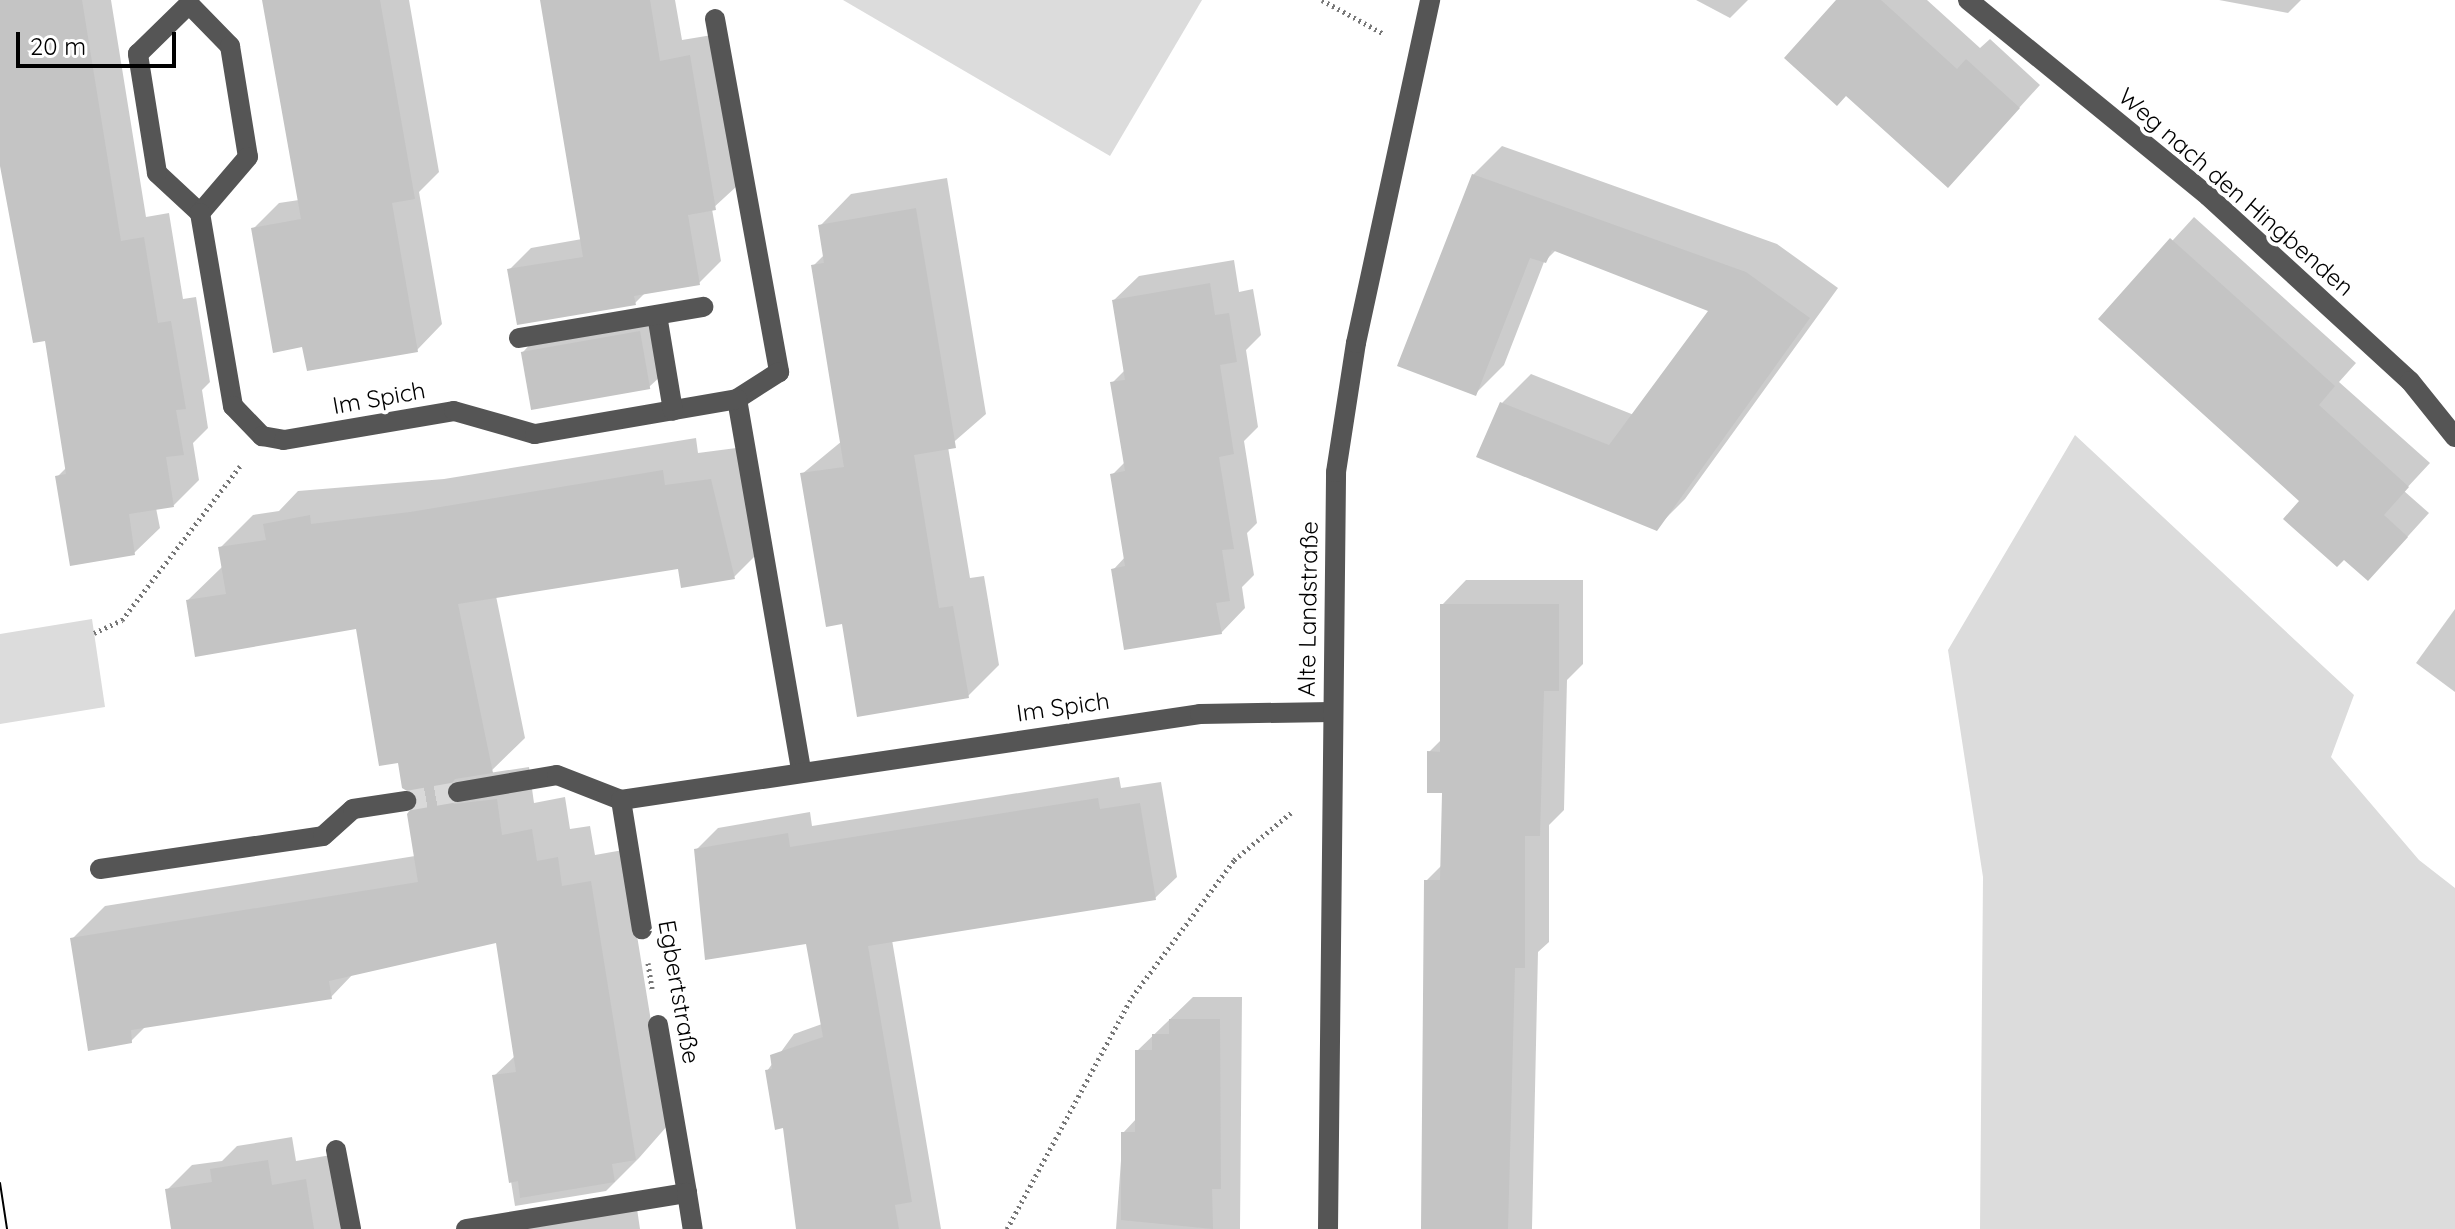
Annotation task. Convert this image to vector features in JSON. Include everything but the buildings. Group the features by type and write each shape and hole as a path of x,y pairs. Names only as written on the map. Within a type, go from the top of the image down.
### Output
{"street":[{"name":"Alte Landstraße","path":"1328,1229 1336,472 1356,343 1430,0"},
{"name":"Weg nach den Hingbenden","path":"1968,0 2208,196 2410,381 2455,437"},
{"path":"200,213 248,157 230,46 189,2 138,54 157,173 200,213 233,406 262,436"},
{"name":"Im Spich","path":"262,436 284,440 454,411 535,434 737,399 779,372 715,19"},
{"path":"519,338 703,307"},
{"path":"657,315 673,411"},
{"path":"737,399 801,768"},
{"name":"Im Spich","path":"621,800 801,768 1200,714 1332,712"},
{"path":"458,792 557,775 621,800"},
{"name":"Egbertstraße","path":"621,800 642,929"},
{"path":"100,869 323,836 353,809 406,801"},
{"name":"Egbertstraße","path":"658,1025 693,1229"},
{"path":"336,1150 351,1229"},
{"path":"466,1229 687,1193"}],"path":[{"path":"1322,0 1418,53"},
{"path":"94,633 122,620 262,436"},
{"path":"1007,1229 1092,1066 1181,929 1234,860 1332,779"},
{"name":"Egbertstraße","path":"642,929 658,1025"}],"shaded area":[{"path":"843,0 1202,0 1110,156"},
{"path":"2075,435 2354,695 2331,757 2419,860 2455,888 2455,1229 1980,1229 1983,877 1948,650"},
{"path":"92,619 105,707 0,724 0,634"}],"tunnel":[{"path":"406,801 458,792"}],"tram line":[{"path":"0,1183 7,1229"}]}
